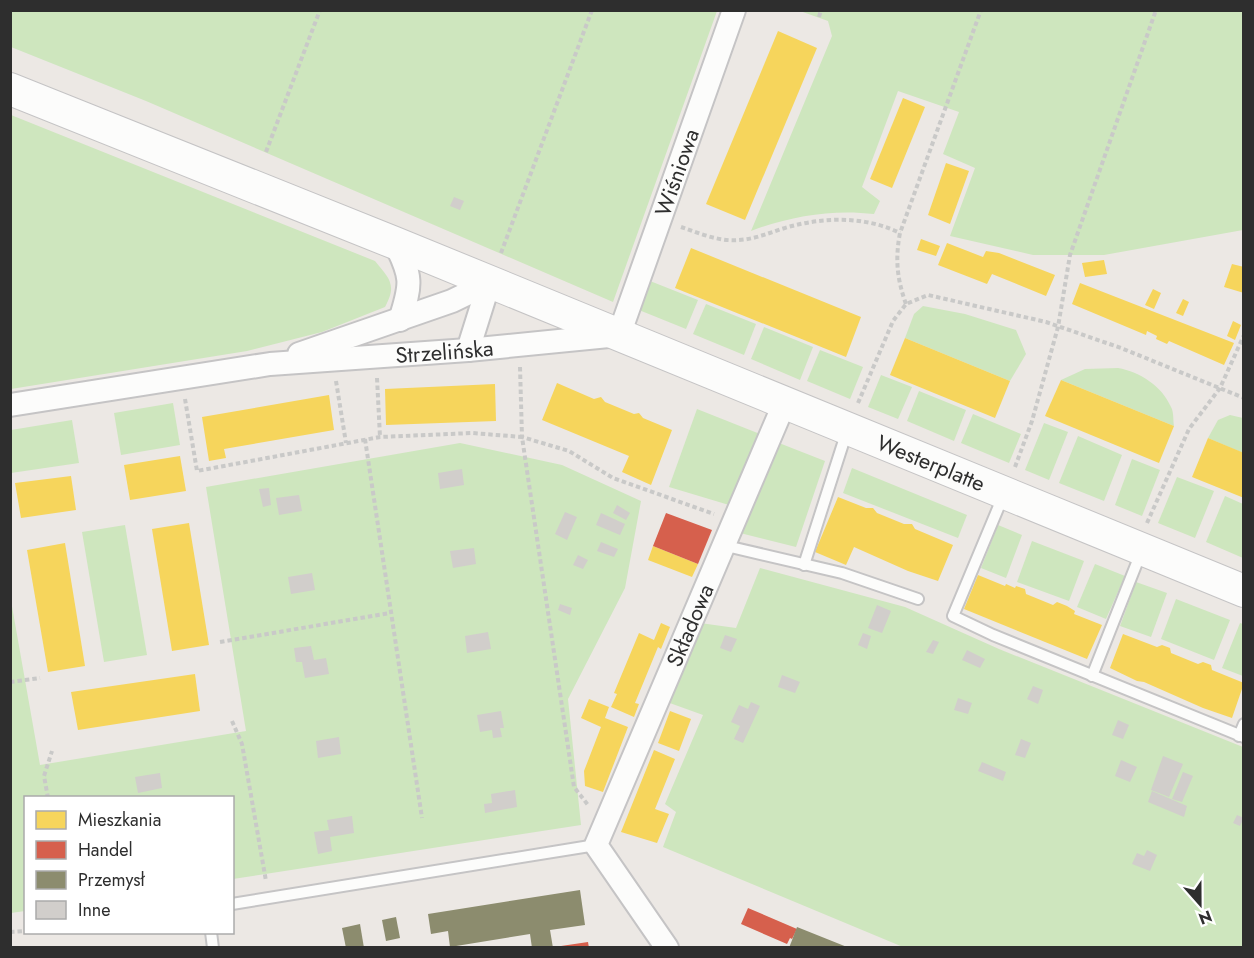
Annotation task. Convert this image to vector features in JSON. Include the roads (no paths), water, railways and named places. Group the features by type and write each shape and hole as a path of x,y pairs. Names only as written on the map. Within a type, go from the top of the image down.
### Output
{"main road":[{"name":"Westerplatte","path":"10,89 395,243 1244,591"}],"street":[{"name":"Wiśniowa","path":"619,335 734,10"},
{"path":"395,243 409,270 409,293 400,320"},
{"path":"468,350 489,283"},
{"name":"Strzelińska","path":"270,364 452,301 489,283"},
{"name":"Strzelińska","path":"10,405 270,364 468,350 619,335"},
{"name":"Składowa","path":"600,835 784,404"},
{"path":"600,835 668,948"}],"lane":[{"path":"804,565 847,429"},
{"path":"1005,494 953,616 993,635 1241,736 1244,724"},
{"path":"722,545 842,573 918,598"},
{"path":"1092,676 1139,548"},
{"path":"234,903 600,835"}]}
